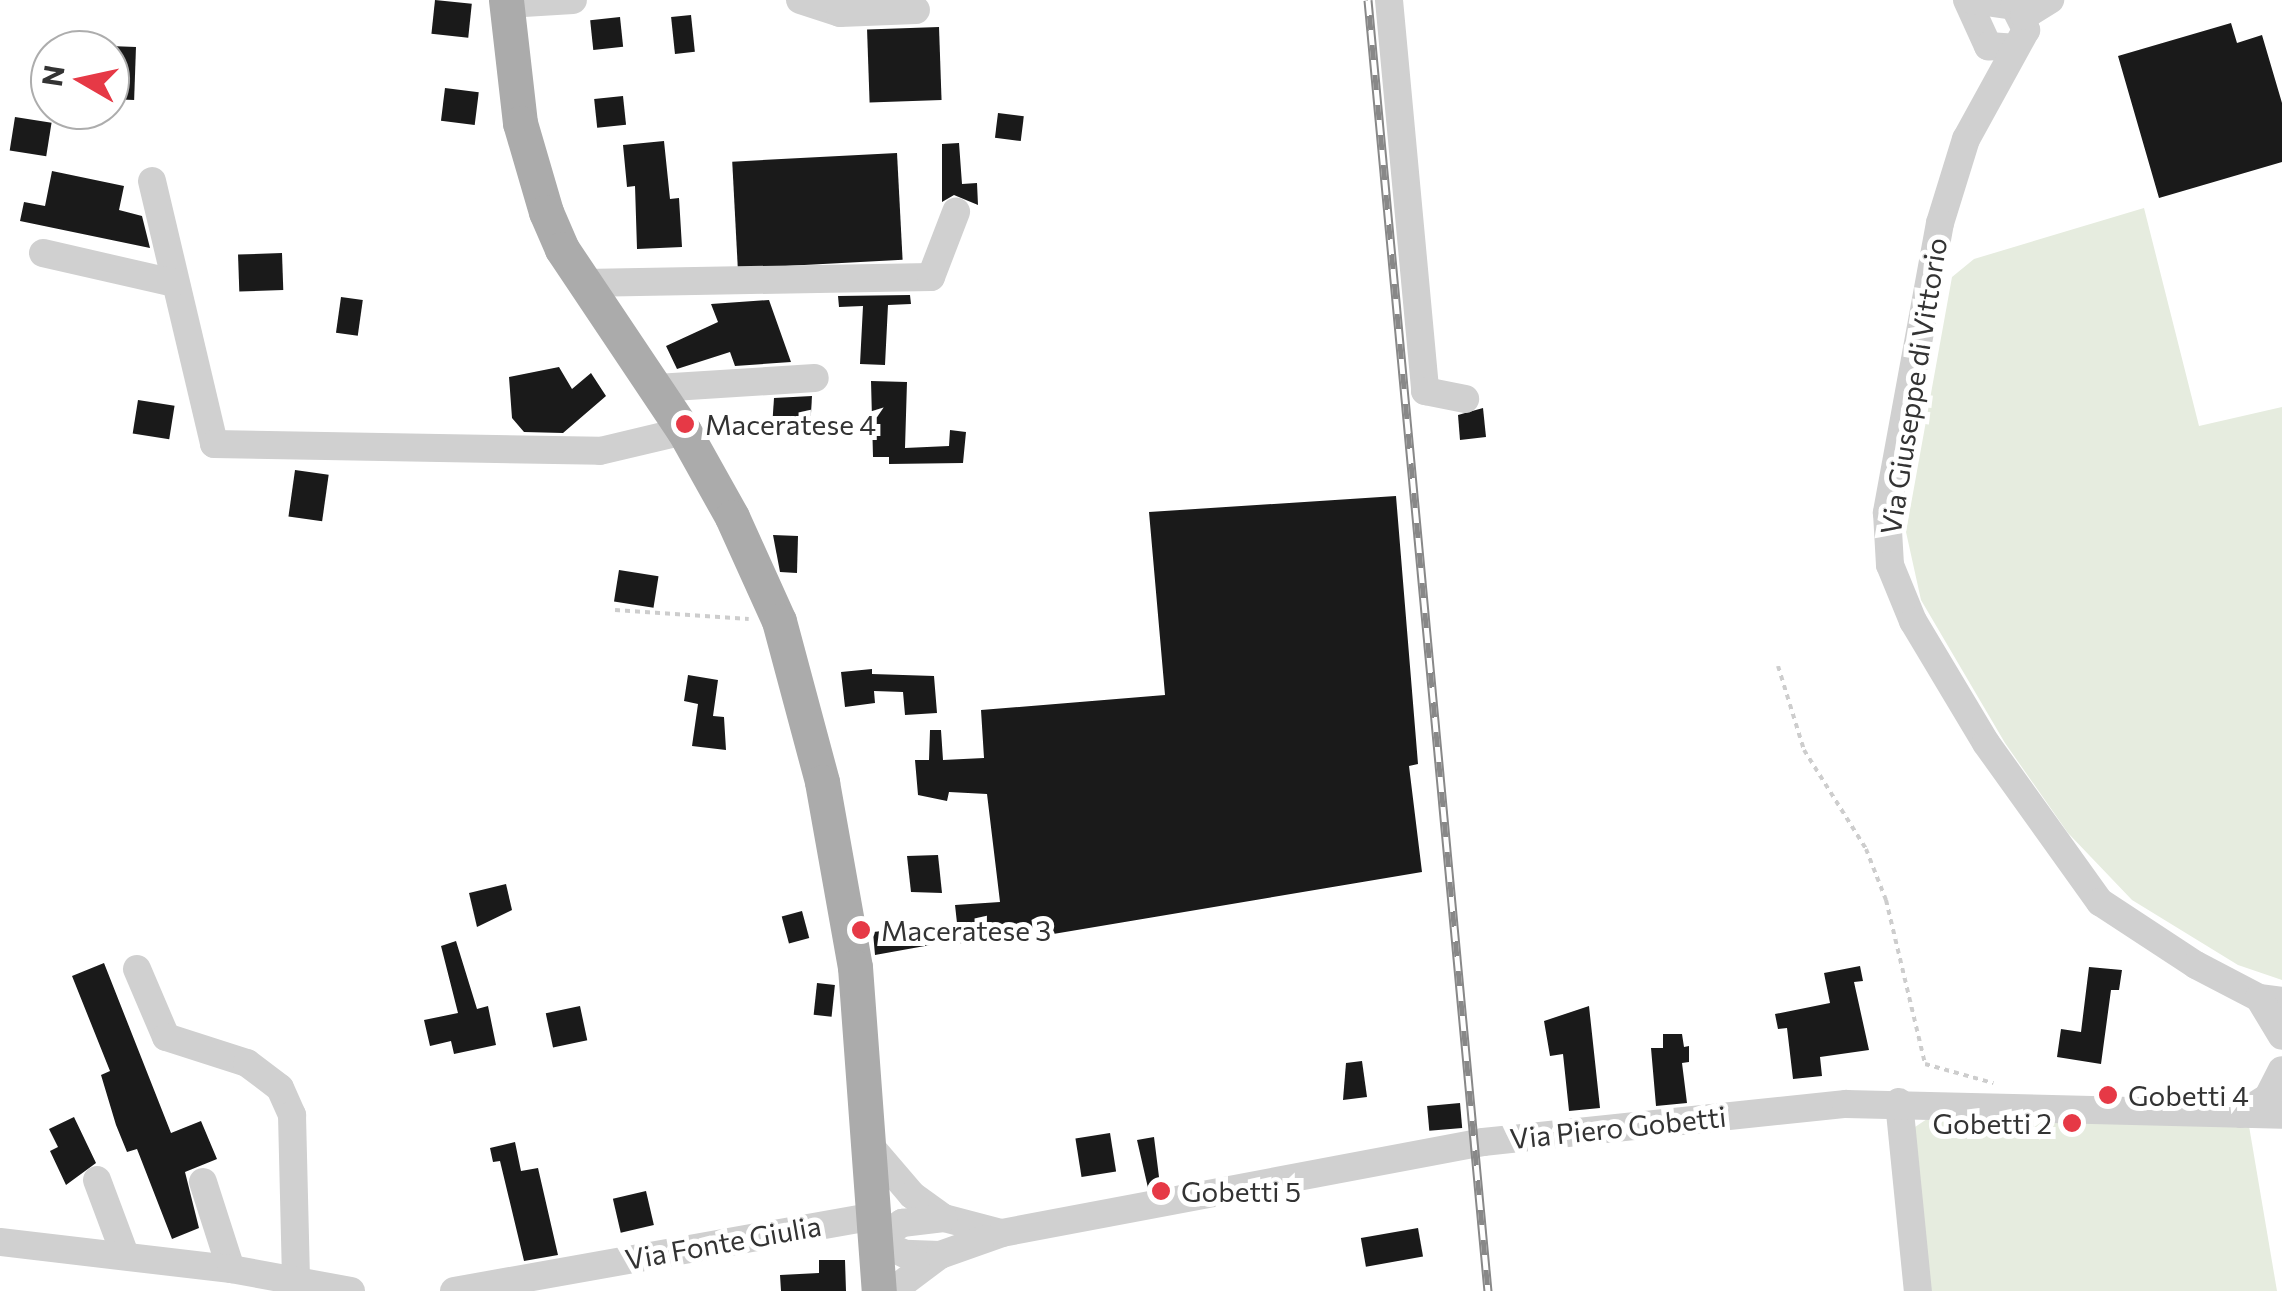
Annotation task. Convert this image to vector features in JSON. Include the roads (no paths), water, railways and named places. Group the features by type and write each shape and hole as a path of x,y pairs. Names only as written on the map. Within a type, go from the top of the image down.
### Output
{"main road":[{"path":"506,2 531,172 584,283 684,431 779,621 822,782 855,967 879,1291"}],"street":[{"path":"506,2 573,0"},
{"path":"800,0 840,13 916,10"},
{"path":"1389,0 1425,391 1465,399"},
{"name":"Via Giuseppe di Vittorio","path":"2050,0 2024,16 2026,30 1986,20 1980,108 1947,196 1931,262 1887,513 1890,565 1913,621 1986,743 2100,902 2270,1000 2282,1036"},
{"path":"152,181 214,444 600,452 684,431"},
{"path":"584,283 931,277 956,212"},
{"path":"42,253 174,283"},
{"path":"657,388 815,378"},
{"path":"137,969 166,1037 247,1063 280,1088 292,1115 296,1281"},
{"path":"2241,1114 2268,1097 2282,1070"},
{"path":"1898,1102 1918,1291"},
{"name":"Via Piero Gobetti","path":"940,1255 1002,1234 1474,1143 1898,1102 2282,1115"},
{"path":"870,1147 912,1195 944,1218 1002,1234"},
{"path":"97,1180 125,1256"},
{"path":"202,1182 231,1269"},
{"path":"876,1228 944,1218"},
{"path":"876,1228 905,1254 940,1255"},
{"name":"Via Fonte Giulia","path":"454,1291 876,1228"},
{"path":"0,1242 231,1269 352,1291"},
{"path":"892,1291 940,1255"}],"railway":[{"path":"1368,0 1488,1291"}],"place":[{"name":"Maceratese 4","path":"685,424"},
{"name":"Maceratese 3","path":"861,930"},
{"name":"Gobetti 4","path":"2108,1095"},
{"name":"Gobetti 2","path":"2072,1123"},
{"name":"Gobetti 5","path":"1161,1191"}]}
